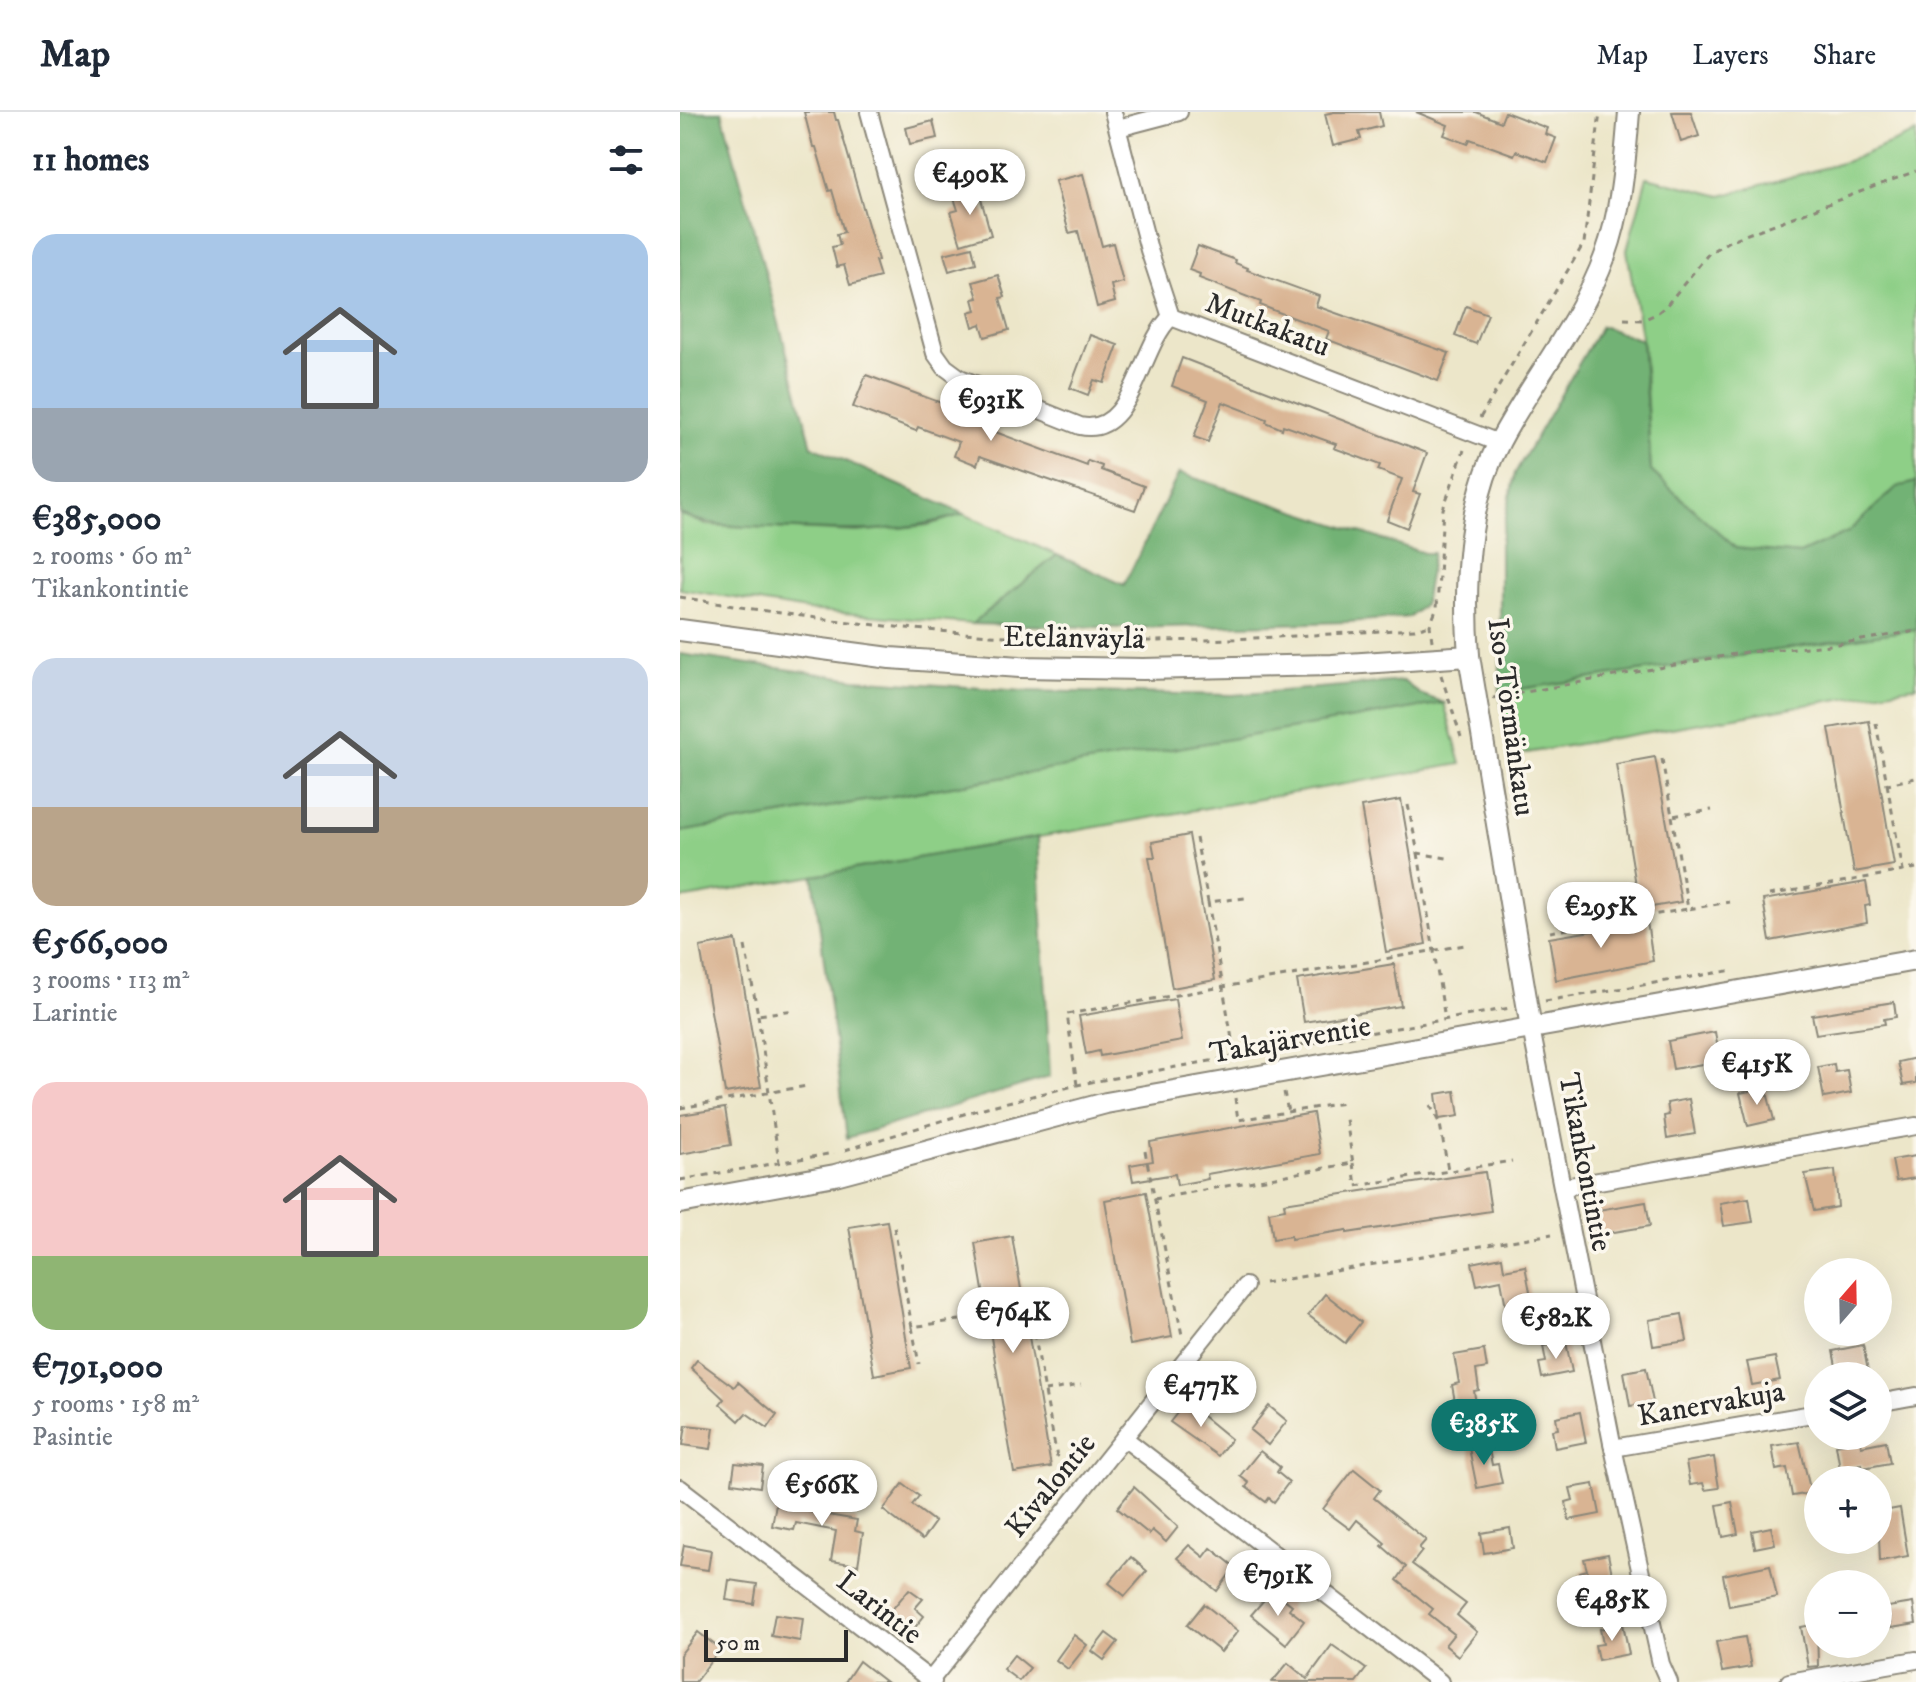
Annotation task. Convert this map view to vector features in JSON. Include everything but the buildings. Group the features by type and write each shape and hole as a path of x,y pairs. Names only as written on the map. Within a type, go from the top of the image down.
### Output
{"street":[{"path":"869,112 935,353 953,374 1080,426 1096,428 1108,424 1118,415 1154,341 1171,317"},
{"path":"1115,120 1179,112"},
{"name":"Iso-Törmänkatu","path":"1522,1030 1469,656 1466,611 1470,547 1474,520 1499,443 1604,259 1615,226 1623,185 1629,112"},
{"name":"Mutkakatu","path":"1115,120 1149,250 1171,317 1499,443"},
{"name":"Etelänväylä","path":"680,630 890,658 1020,667 1143,669 1332,665 1469,656"},
{"name":"Takajärventie","path":"680,1203 835,1175 1106,1103 1916,960"},
{"name":"Tikankontintie","path":"1522,1030 1564,1187 1613,1448 1661,1664 1669,1682"},
{"path":"1564,1187 1916,1126"},
{"name":"Kivalontie","path":"931,1681 1245,1286"},
{"path":"1892,1400 1916,1396"},
{"name":"Kanervakuja","path":"1613,1448 1804,1415"},
{"path":"1124,1438 1440,1682"},
{"name":"Larintie","path":"680,1488 931,1681"},
{"path":"1789,1682 1916,1660"}],"path":[{"path":"1464,747 1435,656 1430,625 1437,608 1443,509 1471,433 1584,243 1600,112"},
{"path":"1624,319 1643,320 1656,314 1709,253 1729,241 1916,171"},
{"path":"680,597 775,614 1036,638 1141,641 1234,639 1415,629 1430,625"},
{"path":"1477,702 1746,652 1832,645 1916,631"},
{"path":"1876,723 1903,871"},
{"path":"1662,759 1688,909"},
{"path":"1887,784 1916,778"},
{"path":"1408,805 1445,1020"},
{"path":"1672,816 1712,810"},
{"path":"1196,838 1235,1057"},
{"path":"1418,853 1452,859"},
{"path":"1769,895 1916,868"},
{"path":"1208,902 1245,898"},
{"path":"1550,932 1729,902"},
{"path":"1077,1085 1067,1014 1465,945"},
{"path":"745,946 780,1163"},
{"path":"1509,1009 1522,1030"},
{"path":"758,1015 794,1010"},
{"path":"1232,1079 1238,1120 1343,1103"},
{"path":"680,1108 807,1086"},
{"path":"1430,1105 1440,1124 1448,1172"},
{"path":"1346,1119 1356,1186 1512,1161"},
{"path":"1145,1151 1186,1359"},
{"path":"1154,1199 1353,1163"},
{"path":"894,1227 919,1364"},
{"path":"1245,1286 1572,1231"},
{"path":"912,1327 1067,1304"},
{"path":"1030,1310 1058,1463"},
{"path":"1045,1391 1081,1385"}],"green space":[{"path":"680,112 722,112 812,446 964,514 916,525 848,530 727,526 680,514"},
{"path":"1916,133 1916,482 1897,487 1848,532 1800,554 1736,549 1651,471 1644,354 1627,250 1647,177 1721,196 1845,162"},
{"path":"1601,326 1642,340 1651,471 1736,548 1800,554 1848,532 1897,487 1916,482 1916,629 1500,692 1500,545 1515,473"},
{"path":"1179,473 1424,553 1433,553 1424,604 1410,617 1348,622 1129,628 972,624 1057,555 1124,585"},
{"path":"680,514 707,525 857,532 928,525 964,514 1057,555 972,624 807,610 680,589"},
{"path":"1916,629 1916,686 1509,756 1500,692"},
{"path":"680,654 855,679 1023,691 1233,695 1403,681 1420,694 1444,703 680,832"},
{"path":"1444,703 1461,764 680,899 680,832"},
{"path":"1038,837 1050,1077 847,1138 813,876"}]}
